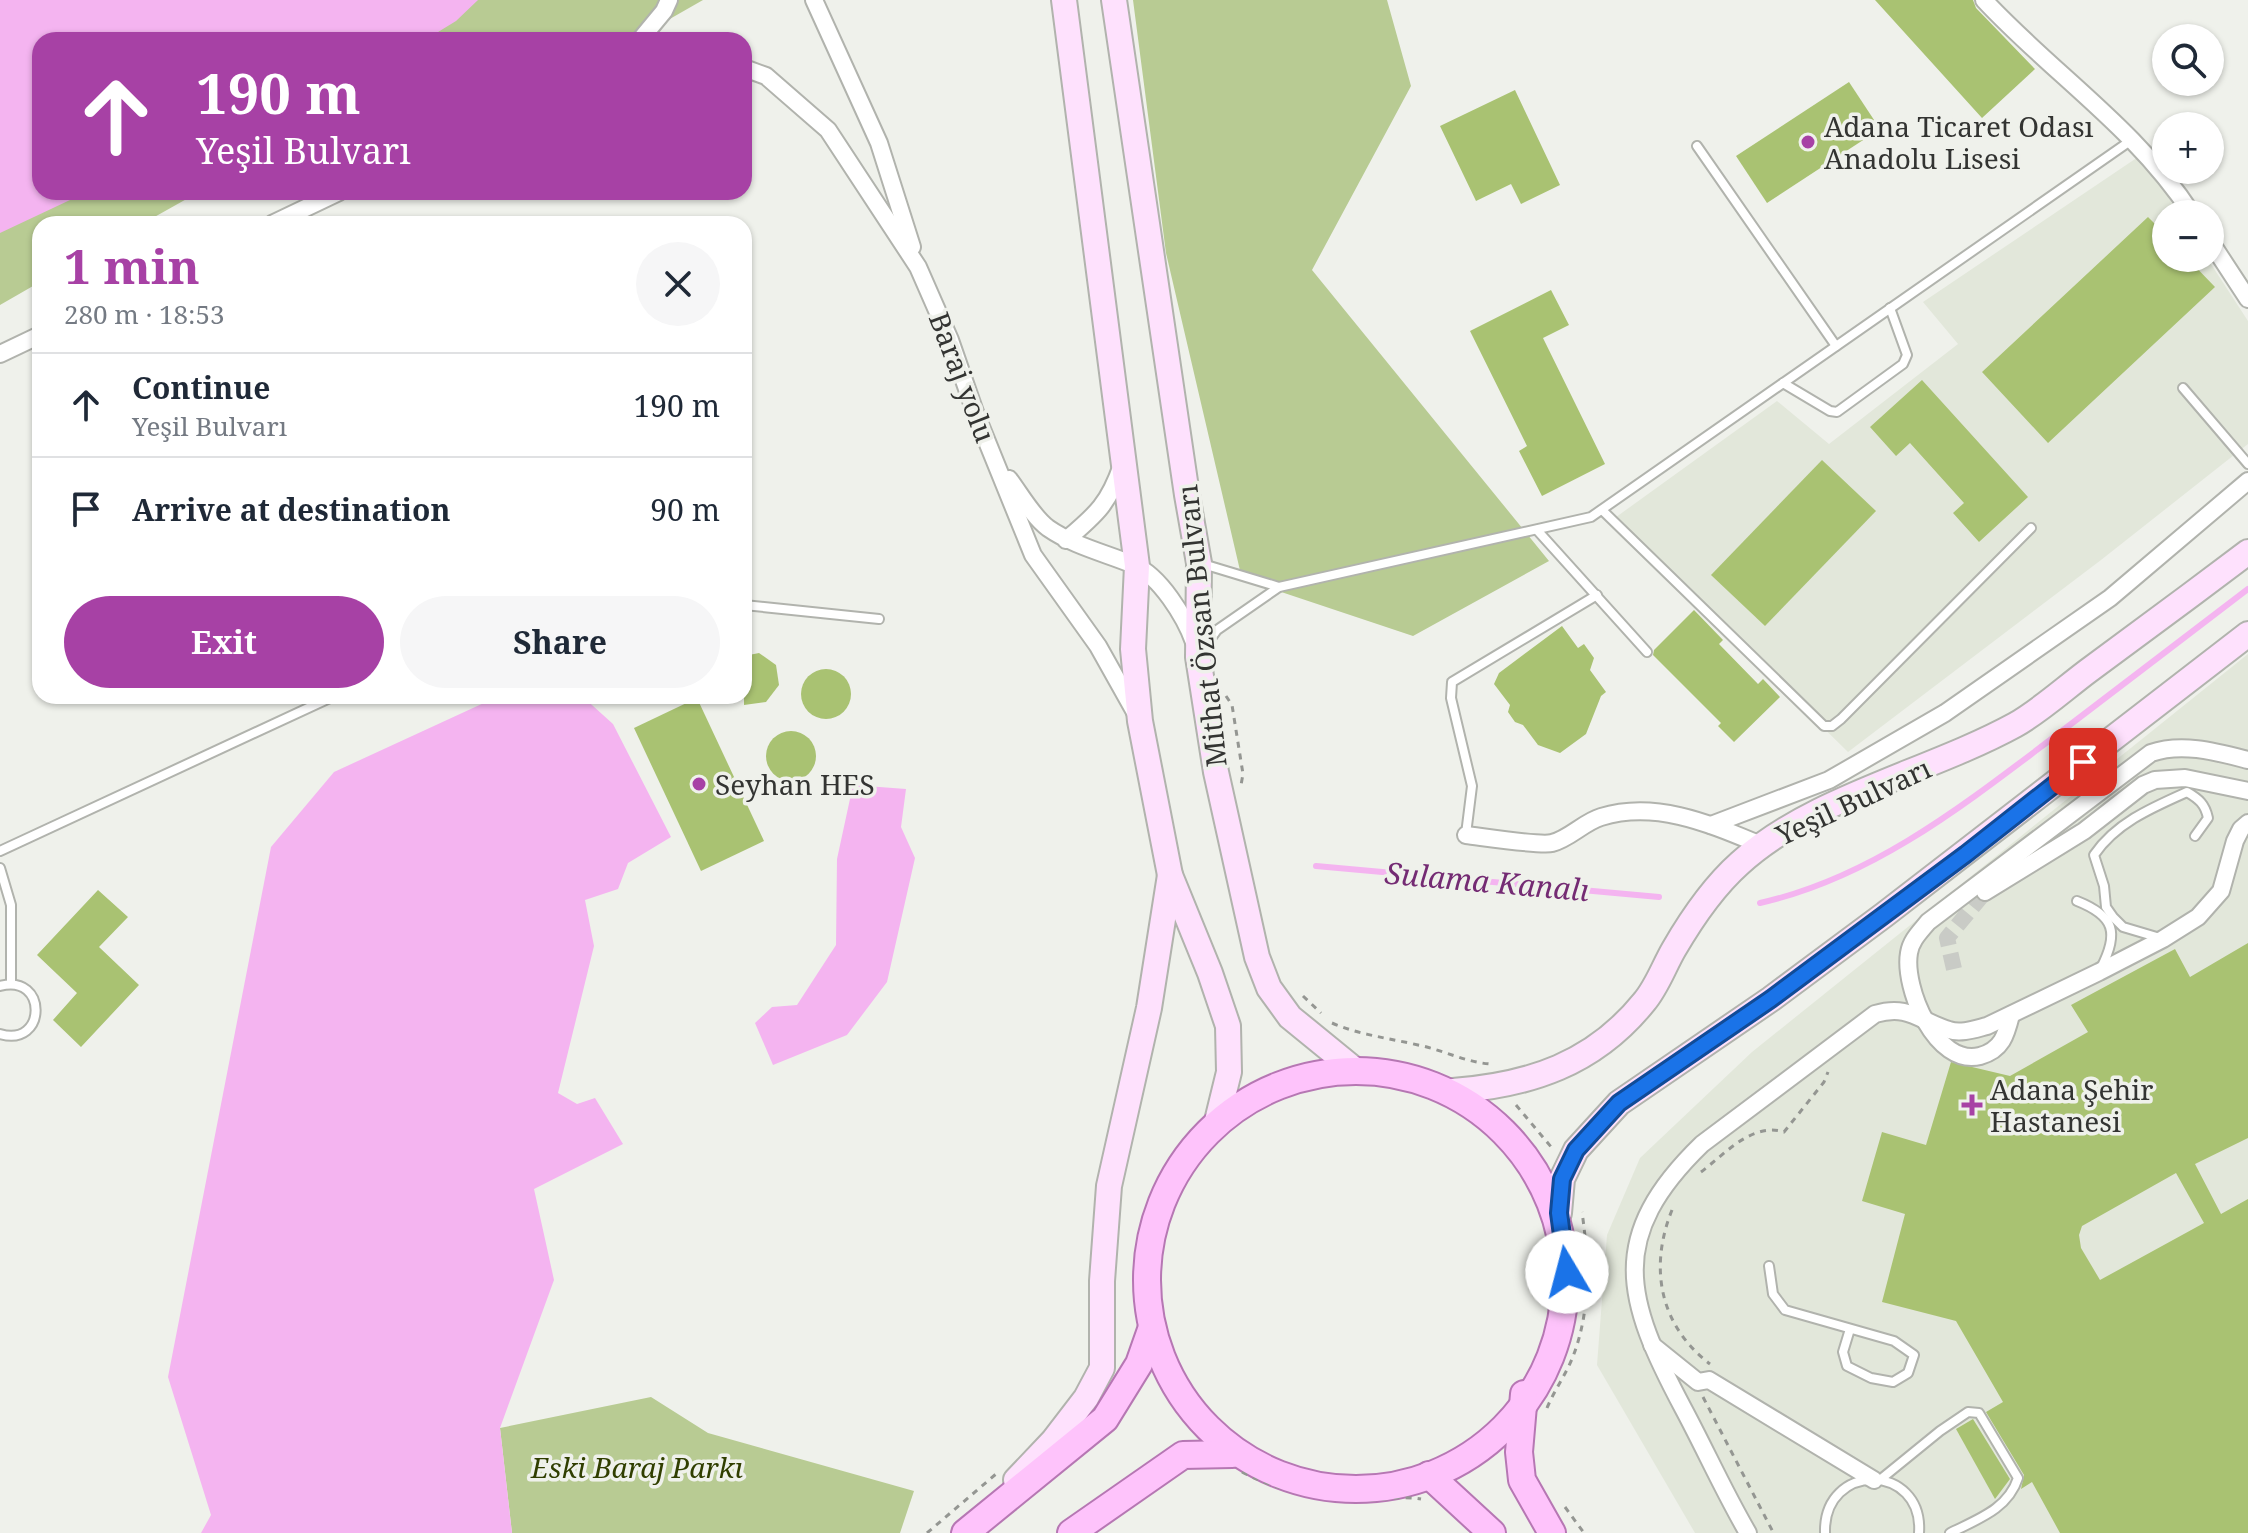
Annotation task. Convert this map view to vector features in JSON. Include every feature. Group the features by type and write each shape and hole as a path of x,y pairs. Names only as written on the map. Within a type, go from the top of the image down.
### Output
{"main road":[{"name":"Mithat Özsan Bulvarı","path":"1064,0 1137,566 1133,649 1140,721 1170,875"},
{"name":"Mithat Özsan Bulvarı","path":"1114,0 1199,563 1198,657 1216,772 1257,957 1269,988 1290,1017 1355,1070"},
{"name":"Yeşil Bulvarı","path":"1453,1091 1494,1075 1544,1075 1579,1060 1609,1038 1646,1001 1676,946 1715,886 1761,845 1828,806 1915,772 2017,724 2248,552"},
{"path":"1071,1533 1183,1455 1234,1462 1267,1477 1309,1488 1351,1493 1429,1475 1481,1447 1524,1394 1556,1341 1566,1304 1569,1208 1562,1179 1576,1150 1619,1103 1771,999 1884,915 2248,634"},
{"path":"1170,875 1228,1026 1229,1072 1217,1121 1165,1193 1154,1236 1147,1298 1152,1327 1172,1376 1234,1462"},
{"path":"966,1532 1053,1441 1086,1398 1102,1368 1102,1281 1109,1186 1149,1008 1170,875"},
{"path":"1217,1121 1269,1091 1320,1076 1355,1070 1402,1074 1453,1091 1480,1109 1569,1208"},
{"path":"966,1532 1105,1419 1139,1364 1152,1327"},
{"path":"1524,1394 1519,1452 1522,1480 1552,1533"},
{"path":"1429,1475 1492,1533"}],"street":[{"path":"647,32 669,0"},
{"path":"814,0 879,143 918,267"},
{"path":"1984,0 2134,139 2183,200"},
{"name":"Baraj yolu","path":"752,71 766,76 828,130 918,267 950,340 1033,555 1098,646 1140,721"},
{"path":"289,216 322,200"},
{"path":"2224,262 2248,299"},
{"path":"0,354 32,339"},
{"path":"1066,540 1091,519 1111,495 1124,460"},
{"path":"996,462 1044,525 1066,540 1137,566 1169,595 1187,624 1198,657"},
{"path":"1711,825 1829,780 1945,713 2110,598 2248,481"},
{"path":"2011,1015 2005,1038 1989,1054 1971,1058 1957,1056 1943,1046 1932,1033 1913,991 1908,963 1914,939 1928,922 2151,753 2168,747 2248,760"},
{"path":"1985,892 2084,831 2143,785 2155,780 2185,778 2248,791"},
{"path":"1466,835 1551,843 1599,817 1664,811 1761,845"},
{"path":"1748,1533 1661,1368 1640,1311 1633,1263 1649,1207 1679,1167 1702,1144 1875,1014 1893,1009 1926,1019 1950,1031 1969,1031 1987,1026 2163,939 2198,917 2221,891 2235,841 2248,823"},
{"path":"1652,1345 1698,1382 1709,1380 1878,1480"}],"lane":[{"path":"1198,657 1217,630 1279,587 1591,517 2134,139"},
{"path":"1697,146 1836,346"},
{"path":"1783,383 1830,411 1837,412 1903,364 1907,355 1890,308"},
{"path":"2183,388 2248,464"},
{"path":"1602,510 1824,726 1832,726 1841,719 2031,528"},
{"path":"1537,530 1647,652"},
{"path":"1199,563 1279,587"},
{"path":"1466,835 1472,786 1451,698 1452,682 1597,595"},
{"path":"752,606 879,619"},
{"path":"0,851 317,704"},
{"path":"2163,939 2123,927 2113,917 2106,907 2104,886 2094,855 2113,831 2152,807 2187,792 2198,798 2208,818 2195,836"},
{"path":"0,868 11,905 11,984"},
{"path":"2077,901 2101,913 2109,923 2113,936 2112,948 2099,972"},
{"path":"0,986 19,985 32,995 36,1003 35,1019 25,1032 18,1035 0,1034"},
{"path":"1769,1266 1773,1294 1785,1310 1894,1341 1914,1355 1908,1373 1893,1382 1871,1378 1847,1366 1843,1352 1850,1329"},
{"path":"1878,1480 1968,1412 1979,1413 2018,1478 2014,1491 2006,1501 1950,1533"},
{"path":"1823,1532 1826,1513 1834,1498 1847,1486 1864,1480 1878,1480 1897,1486 1910,1497 1918,1513 1919,1533"}],"path":[{"path":"1224,693 1232,705 1243,774 1241,786"},
{"path":"1300,993 1331,1022 1354,1032 1415,1044 1470,1062 1494,1075 1547,1139 1565,1171"},
{"path":"1470,1062 1494,1075"},
{"path":"1695,1177 1751,1134 1763,1129 1784,1132 1824,1082"},
{"path":"1673,1206 1659,1253 1660,1279 1666,1304 1673,1322 1694,1351 1715,1368"},
{"path":"1544,1414 1572,1358 1588,1279 1569,1208"},
{"path":"1704,1390 1702,1395 1773,1532"},
{"path":"1234,1462 1266,1485 1305,1495 1367,1500 1417,1497 1430,1502"},
{"path":"927,1533 998,1471"},
{"path":"1561,1501 1584,1533"}],"shaded area":[{"path":"0,0 478,0 456,21 438,32 32,32 32,200 70,200 0,233"},
{"path":"2141,155 2152,172 2152,184 2160,184 2170,200 2152,200 2152,272 2216,272 2248,321 2248,444 1848,752 1612,520 1777,401 1829,444 1958,344 1923,302"},
{"name":"Adana Şehir Hastanesi","path":"2248,654 2248,1533 1695,1533 1597,1365 1607,1235 1640,1158 1752,1052"},
{"path":"482,704 591,704 613,724 671,837 628,863 618,889 585,900 594,946 558,1093 577,1104 595,1098 623,1144 534,1189 554,1280 500,1428 512,1533 201,1533 211,1515 168,1377 271,847 334,772"},
{"path":"853,785 906,789 901,827 915,858 887,982 847,1035 773,1065 755,1023 772,1007 797,1005 836,945 837,859"}],"green space":[{"path":"0,0 703,0 647,32 32,32 32,200 185,200 156,216 32,216 32,287 0,305"},
{"path":"1133,0 1387,0 1411,86 1312,270 1549,561 1413,636 1242,579 1166,253"},
{"name":"Eski Baraj Parkı","path":"651,1397 708,1433 914,1491 900,1533 512,1533 500,1428"}],"building":[{"path":"1875,0 1973,0 1976,8 2035,69 1982,118"},
{"name":"Adana Ticaret Odası Anadolu Lisesi","path":"1849,82 1880,129 1767,203 1736,156"},
{"path":"1515,90 1560,185 1521,204 1511,184 1476,201 1440,126"},
{"path":"2148,217 2152,221 2152,272 2201,272 2215,287 2048,443 1982,372"},
{"path":"1551,290 1569,325 1543,338 1605,464 1542,496 1519,451 1527,446 1470,331"},
{"path":"1922,380 2028,497 1979,542 1953,513 1964,503 1910,443 1896,456 1870,427"},
{"path":"1822,460 1876,511 1765,626 1711,575"},
{"path":"1694,610 1723,640 1719,644 1758,684 1763,679 1780,697 1734,742 1718,726 1721,723 1653,655 1654,650"},
{"path":"1562,626 1578,648 1584,644 1594,658 1590,670 1606,692 1601,696 1586,734 1560,753 1538,745 1523,725 1515,722 1508,712 1510,705 1494,684 1499,673"},
{"path":"759,653 776,665 779,685 766,702 752,704 752,654"},
{"path":"826,669 844,676 851,694 844,712 826,719 808,712 801,694 808,676"},
{"name":"Seyhan HES","path":"684,704 700,704 764,841 701,871 634,728"},
{"path":"791,731 809,738 816,756 809,774 791,781 773,774 766,756 773,738"},
{"path":"98,890 128,917 99,947 139,985 81,1047 53,1020 77,993 37,955"},
{"path":"2248,943 2248,1138 2195,1164 2221,1214 2248,1199 2248,1533 2060,1533 2032,1482 2021,1489 2024,1475 1986,1412 2003,1402 1956,1321 1882,1302 1905,1214 1862,1201 1882,1132 1926,1145 1951,1062 2010,1076 2088,1032 2071,1005 2175,949 2190,977","holes":["2176,1173 2204,1223 2100,1280 2081,1248 2079,1235 2082,1226"]},
{"path":"1973,1419 2010,1479 1995,1499 1956,1429"}],"waterway":[{"name":"Sulama Kanalı","path":"1760,903 1841,876 1951,813 2248,589"},
{"name":"Sulama Kanalı","path":"1316,866 1659,897"}],"tunnel":[{"path":"1954,969 1947,938 1985,892"}],"place":[{"name":"Adana Ticaret Odası Anadolu Lisesi","path":"1808,142"},
{"name":"Seyhan HES","path":"699,784"},
{"name":"Adana Şehir Hastanesi","path":"1972,1105"}],"route":[{"path":"1567,1272 1559,1213 1562,1179 1576,1150 1619,1103 1771,999 1966,854 2083,762"}]}
